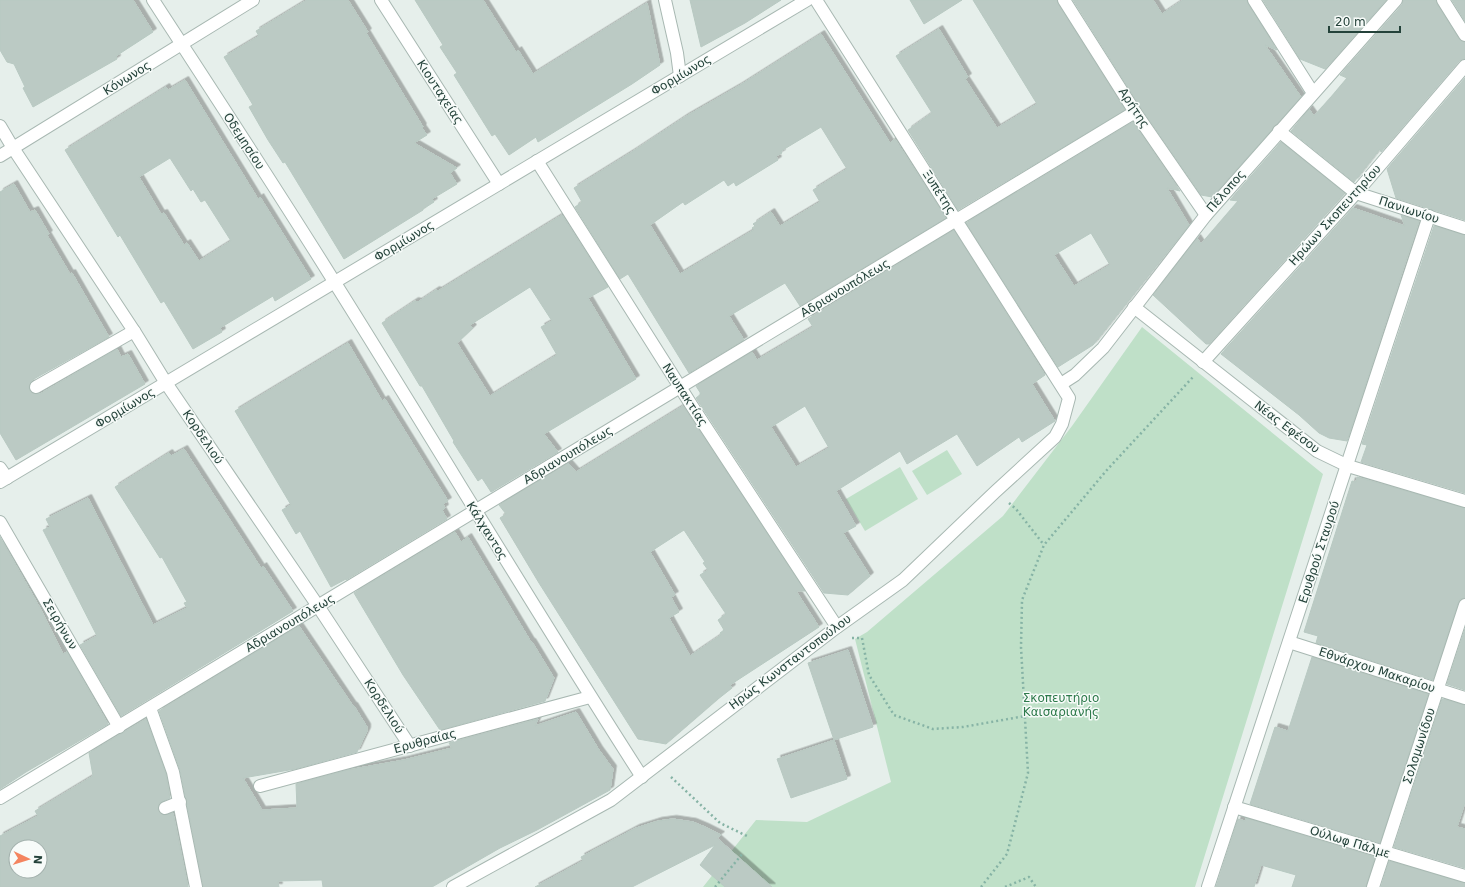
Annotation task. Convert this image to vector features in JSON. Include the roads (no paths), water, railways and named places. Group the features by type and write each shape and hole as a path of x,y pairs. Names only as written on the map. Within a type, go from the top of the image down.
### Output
{"street":[{"name":"Οδεμησίου","path":"153,0 335,282"},
{"name":"Κόνωνος","path":"0,156 253,0"},
{"name":"Κιουταχείας","path":"381,0 499,184"},
{"path":"665,0 677,53 680,76"},
{"name":"Φορμίωνος","path":"2,476 166,383 807,0"},
{"name":"Ξυπέτης","path":"816,0 1061,384"},
{"name":"Αρήτης","path":"1064,0 1135,112 1206,215"},
{"path":"1254,0 1313,93"},
{"name":"Πέλοπος","path":"1061,384 1075,375 1103,348 1206,215 1396,0"},
{"path":"1443,0 1465,35"},
{"name":"Ηρώων Σκοπευτηρίου","path":"1203,362 1356,193 1465,66"},
{"name":"Αδριανουπόλεως","path":"0,798 1135,112"},
{"name":"Κορδελιού","path":"0,126 13,148 134,330 166,383 318,606 410,746"},
{"name":"Πανιωνίου","path":"1279,131 1356,193 1465,228"},
{"name":"Ναυπακτίας","path":"537,161 680,387 837,626"},
{"name":"Ερυθρού Σταυρού","path":"1208,887 1348,466 1429,216"},
{"name":"Κάλχαντος","path":"335,282 590,697 642,777"},
{"name":"Νέας Εφέσου","path":"1134,307 1318,451 1348,466 1465,501"},
{"path":"36,387 134,330"},
{"name":"Ηρώς Κωνσταντοπούλου","path":"453,887 611,800 837,626 903,580 961,523 1001,496 1055,437 1062,424 1069,398 1061,384"},
{"name":"Σειρήνων","path":"0,522 119,727"},
{"name":"Σολομωνίδου","path":"1373,887 1465,605"},
{"name":"Εθνάρχου Μακαρίου","path":"1289,642 1465,698"},
{"name":"Ερυθραίας","path":"260,786 590,697"},
{"path":"150,708 174,772 196,887"},
{"path":"165,808 180,802"},
{"name":"Ούλωφ Πάλμε","path":"1234,807 1465,876"}],"park label":[{"name":"Σκοπευτήριο Καισαριανής","path":"1061,705"}]}
